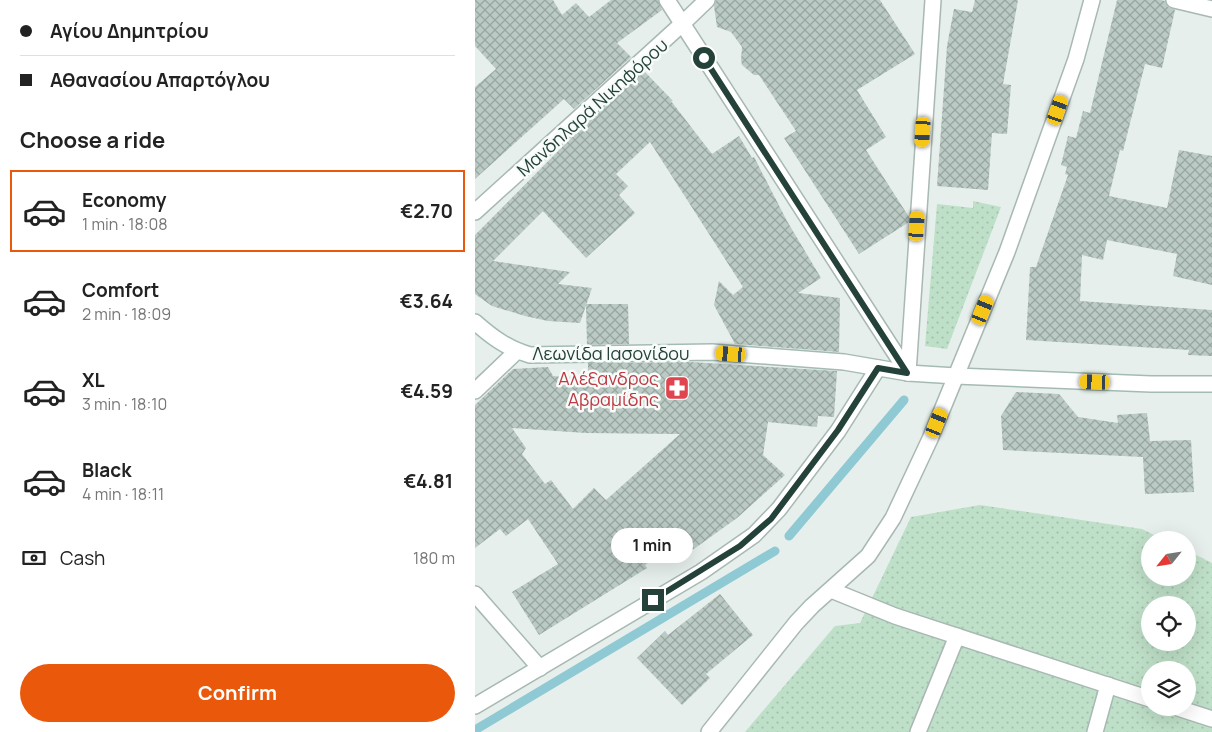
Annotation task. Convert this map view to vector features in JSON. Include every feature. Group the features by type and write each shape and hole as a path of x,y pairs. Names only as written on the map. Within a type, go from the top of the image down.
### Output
{"street":[{"path":"667,0 907,373"},
{"name":"Μανδηλαρά Νικηφόρου","path":"475,212 683,24 707,0"},
{"path":"907,373 933,0"},
{"path":"709,732 790,630 812,606 868,556 889,525 906,494 1003,260 1076,59 1092,0"},
{"path":"1174,0 1212,9"},
{"path":"475,322 496,340 517,351"},
{"name":"Λεωνίδα Ιασονίδου","path":"475,391 517,351 530,355 712,352 844,362 907,373 1151,384 1212,384"},
{"path":"475,706 701,572 754,536 779,509 838,430 878,368"},
{"path":"831,590 895,616 1141,695"},
{"path":"475,594 540,668"},
{"path":"918,732 957,636"},
{"path":"1095,732 1108,685"},
{"path":"1196,714 1212,720"}],"green space":[{"path":"973,201 1001,207 947,349 925,346 937,204 973,208"},
{"path":"980,505 1142,529 1146,531 1141,531 1141,586 1196,586 1196,555 1212,563 1212,732 745,732 835,626 860,623 911,517"}],"building":[{"path":"475,0 553,0 562,15 576,3 589,17 611,0 658,0 662,10 617,43 631,57 574,109 564,99 475,179 475,87 496,69 475,46"},
{"path":"716,0 880,0 915,54 857,90 886,137 866,150 909,217 909,222 859,254 784,138 796,131 759,75 754,75 742,65 742,47 731,32 717,27 714,6"},
{"path":"975,0 1018,0 1003,84 1011,85 1007,134 992,133 988,190 937,186 947,46 954,9 972,12"},
{"path":"1117,0 1161,0 1165,1 1168,7 1175,10 1162,68 1145,64 1123,151 1120,150 1109,196 1167,208 1179,150 1212,156 1212,285 1173,276 1177,254 1107,240 1103,260 1082,255 1080,301 1212,310 1212,356 1188,355 1189,350 1026,340 1030,267 1036,267 1068,175 1065,174 1067,167 1061,165 1068,136 1076,138 1083,111 1090,113"},
{"path":"644,71 673,101 671,101 712,154 739,136 752,158 754,157 787,221 821,278 798,293 840,298 839,352 735,344 714,305 719,281 733,295 743,287 650,142 616,174 628,186 619,195 635,213 586,258 543,211 493,261 570,272 558,284 592,288 580,323 548,321 525,316 492,306 475,294 475,235 572,137"},
{"path":"586,304 628,304 629,344 587,345"},
{"path":"690,362 837,371 834,417 818,416 817,427 768,422 763,455 785,475 737,518 691,551 683,535 645,565 647,568 539,635 512,592 558,564 528,519 506,536 500,529 475,548 475,405 513,369 548,367 553,376 588,379 588,363","holes":["512,428 586,433 680,434 606,500 594,488 573,509 551,480 545,484 522,454 526,448"]},
{"path":"1016,392 1059,394 1078,417 1118,423 1117,415 1147,413 1150,441 1191,440 1194,492 1145,494 1143,457 1003,450 1001,416"},
{"path":"720,594 753,635 706,674 710,678 682,705 637,658 665,631 668,635"}],"waterway":[{"path":"789,536 904,400"},
{"path":"475,730 775,551"}],"place":[{"name":"Αλέξανδρος Αβραμίδης","path":"677,388"}],"route":[{"path":"653,600 701,572 740,546 754,536 771,519 838,430 867,388 878,368 907,373 704,58"}]}
